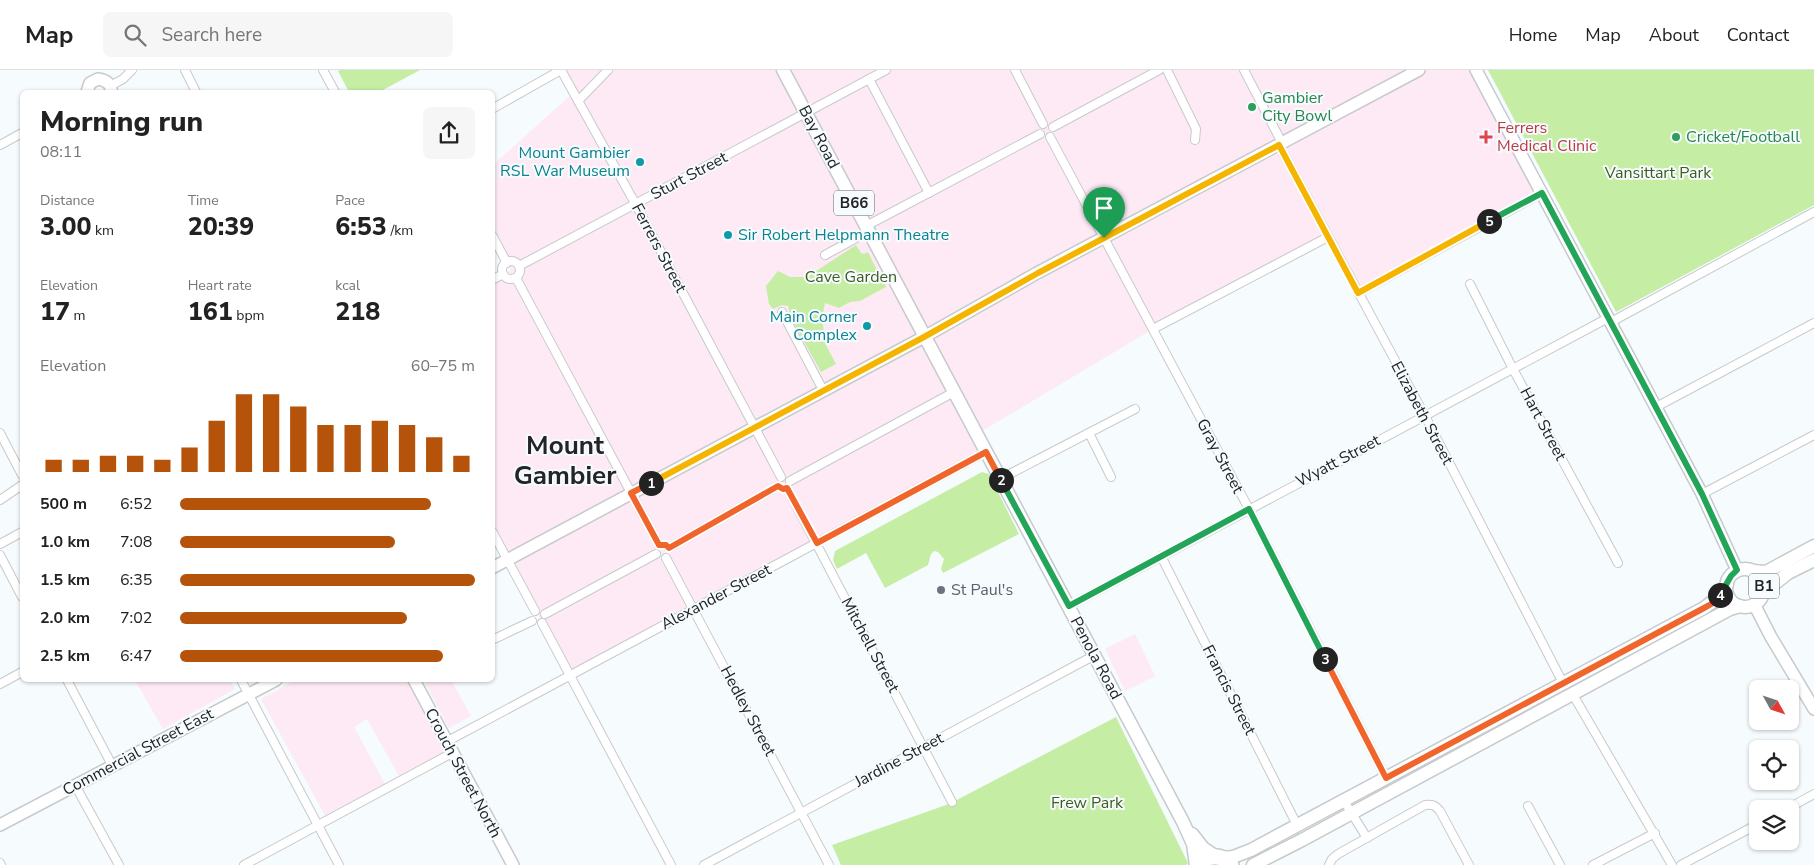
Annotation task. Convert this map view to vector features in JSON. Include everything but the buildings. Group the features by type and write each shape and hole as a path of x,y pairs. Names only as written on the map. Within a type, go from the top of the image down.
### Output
{"highway":[{"path":"1196,865 1202,860 1222,860"}],"main road":[{"name":"Bay Road","path":"783,70 924,337"},
{"name":"Penola Road","path":"924,337 1183,822 1193,844 1196,865"},
{"name":"B1","path":"1222,860 1243,854 1713,603 1720,596 1731,576 1737,570 1766,572 1814,546"},
{"name":"B1","path":"1763,593 1788,574 1814,560"},
{"name":"B1","path":"1253,865 1730,609 1754,604 1760,600 1764,586 1762,579 1752,570"},
{"name":"B1","path":"1727,584 1728,596 1740,606"},
{"name":"Penola Road","path":"1183,822 1203,848 1222,860"}],"street":[{"path":"88,90 91,75 103,80 111,89 132,70"},
{"path":"185,70 195,90"},
{"path":"323,70 333,90"},
{"path":"495,108 561,70"},
{"name":"Ferrers Street","path":"561,70 636,204 754,428"},
{"path":"578,101 608,70"},
{"name":"Sturt Street","path":"519,266 886,70"},
{"path":"1015,70 1043,124"},
{"path":"1053,127 1159,70"},
{"path":"1167,70 1196,129 1195,140"},
{"name":"Elizabeth Street","path":"1244,70 1328,237 1425,416 1563,683"},
{"path":"495,566 924,337 1038,273 1419,70"},
{"path":"1476,70 1702,494 1737,570"},
{"path":"869,79 929,193"},
{"path":"1048,123 1053,127 1054,131 1050,137 1045,138 1040,134 1039,129 1043,124 1048,123"},
{"path":"0,145 20,134"},
{"path":"825,255 929,193 1040,134"},
{"name":"Gray Street","path":"1050,137 1249,509 1386,778"},
{"path":"1358,293 1542,193"},
{"name":"Wyatt Street","path":"1069,606 1513,368 1610,320 1814,212"},
{"path":"1152,329 1328,237"},
{"path":"495,241 507,263"},
{"path":"512,262 519,266 520,271 516,278 507,278 503,274 503,267 507,263 512,262"},
{"path":"495,278 503,274"},
{"path":"516,278 659,545"},
{"name":"Hart Street","path":"1470,284 1618,563"},
{"path":"782,312 823,390"},
{"path":"1656,407 1814,323"},
{"path":"778,486 783,489 954,392"},
{"path":"1000,479 1136,409"},
{"path":"754,428 781,477 785,477 788,485"},
{"path":"0,433 20,471"},
{"path":"1089,433 1111,477"},
{"path":"1702,494 1814,435"},
{"name":"Alexander Street","path":"446,742 986,452"},
{"path":"778,486 777,482 781,477"},
{"name":"Mitchell Street","path":"788,485 952,802"},
{"path":"0,500 20,486"},
{"path":"669,548 778,486"},
{"path":"0,544 20,533"},
{"path":"495,536 535,611"},
{"path":"659,545 666,545 669,548"},
{"path":"659,545 656,548 656,554 659,558 666,558 669,555 669,548"},
{"path":"545,614 656,554"},
{"path":"0,555 20,593"},
{"name":"Francis Street","path":"1161,556 1297,825"},
{"name":"Hedley Street","path":"666,558 829,865"},
{"path":"1754,604 1814,709"},
{"path":"535,611 540,610 545,614"},
{"path":"532,621 535,611"},
{"path":"542,623 545,614"},
{"path":"532,621 536,624 542,623"},
{"path":"495,639 532,621"},
{"path":"542,623 671,865"},
{"name":"Jardine Street","path":"704,865 1094,655"},
{"path":"0,684 20,673"},
{"path":"68,682 112,765"},
{"path":"242,682 339,865"},
{"name":"Commercial Street East","path":"0,825 272,682"},
{"name":"Crouch Street North","path":"415,682 513,865"},
{"path":"1572,693 1672,865"},
{"path":"244,865 452,753"},
{"path":"76,785 119,865"},
{"path":"1799,802 1814,794"},
{"path":"1344,801 1367,838"},
{"path":"1329,865 1334,857 1425,805 1430,804 1436,806 1440,811 1469,865"},
{"path":"1528,806 1560,865"},
{"path":"1680,865 1749,829"},
{"path":"1593,865 1655,833"}],"shaded area":[{"path":"562,70 1476,70 1542,193 1358,293 1328,237 1153,329 977,434 986,452 570,674 495,535 495,279 511,270 495,233 495,163 573,93"},
{"path":"1135,634 1155,676 1125,691 1105,649"},
{"path":"136,682 231,682 235,689 163,729"},
{"path":"291,682 407,682 445,751 399,776 367,719 354,727 385,784 326,817 261,699"},
{"path":"452,682 471,716 449,728 425,683"}],"green space":[{"path":"420,70 383,90 348,90 338,71"},
{"name":"Vansittart Park","path":"1488,70 1814,70 1814,205 1616,312"},
{"name":"Cave Garden","path":"856,245 861,253 868,252 880,276 878,280 884,281 886,287 860,301 850,302 839,308 825,303 822,318 824,332 821,336 836,364 821,372 791,318 788,306 782,305 773,309 769,304 766,286 778,271 790,277 807,277"},
{"path":"982,472 989,474 1019,534 943,573 941,569 944,559 938,552 934,551 931,554 928,565 885,588 866,553 837,569 833,560 835,551"},
{"name":"Frew Park","path":"1116,717 1188,863 1186,865 841,865 832,845 949,804"}],"place":[{"name":"Gambier City Bowl","path":"1252,107"},
{"name":"Ferrers Medical Clinic","path":"1486,137"},
{"name":"Cricket/Football","path":"1676,137"},
{"name":"Mount Gambier RSL War Museum","path":"640,162"},
{"name":"Sir Robert Helpmann Theatre","path":"728,235"},
{"name":"Main Corner Complex","path":"867,326"},
{"name":"St Paul's","path":"941,590"}],"district":[{"name":"Mount Gambier","path":"565,460"}],"route":[{"path":"1279,145 1358,293 1542,193 1702,494 1737,570 1731,576 1720,596 1713,603 1386,778 1249,509 1069,606 986,452 817,543 787,488 783,489 778,486 669,548 666,545 659,545 631,493 924,337 1104,238 1279,145"}]}
